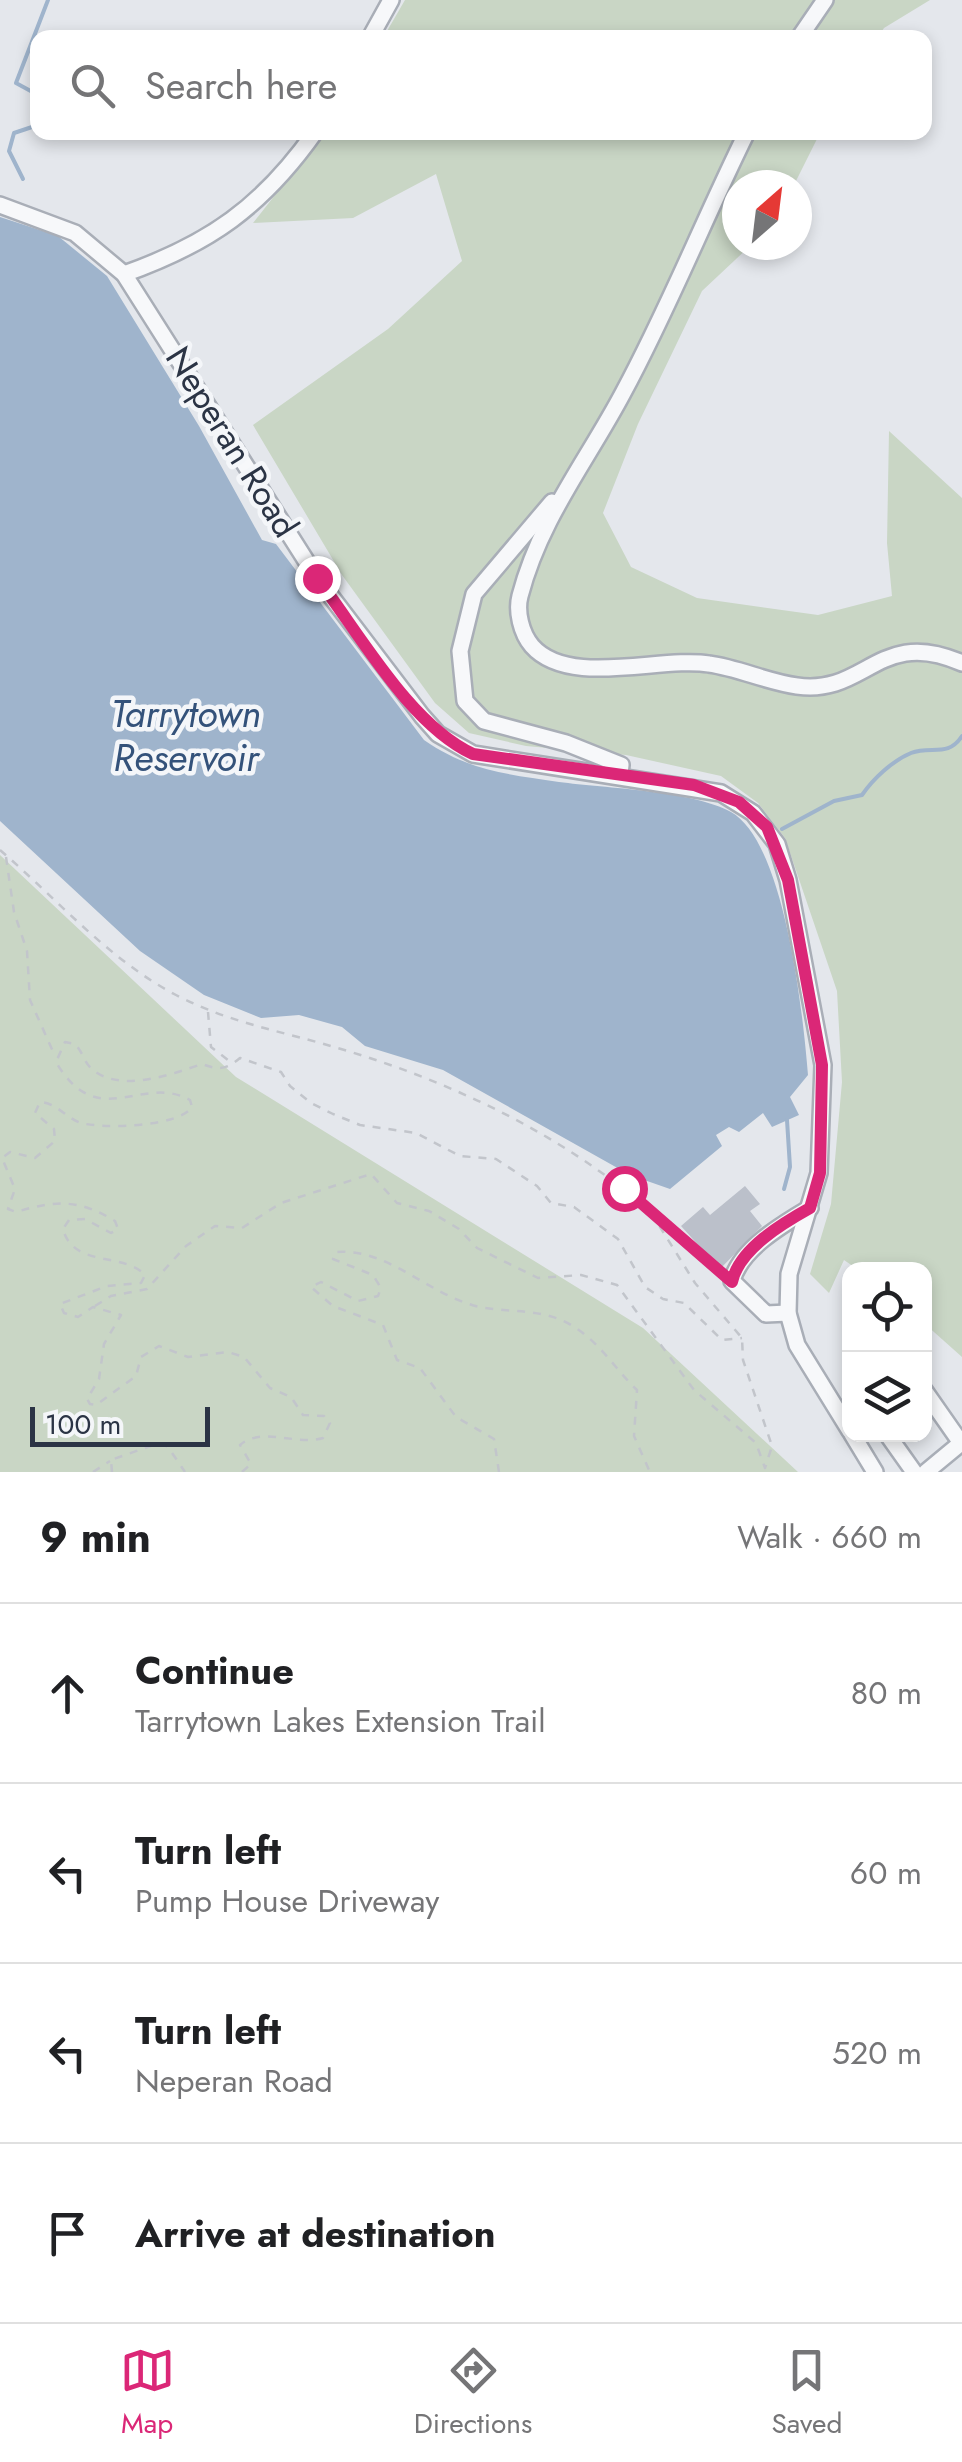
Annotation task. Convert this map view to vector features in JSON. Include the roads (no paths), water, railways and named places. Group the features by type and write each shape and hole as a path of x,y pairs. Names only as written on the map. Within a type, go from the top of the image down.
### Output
{"street":[{"path":"374,30 391,0"},
{"path":"805,30 825,0"},
{"path":"124,274 201,244 234,220 308,140"},
{"path":"620,774 621,766 566,743 484,722 465,700 460,652 474,594 561,492 621,398 659,326 743,140"},
{"name":"Neperan Road","path":"0,205 75,233 124,274 317,578 438,734 473,754 620,774 721,793 753,813 777,844 788,880 822,1065 820,1173 787,1293 788,1314 798,1345 842,1416"},
{"path":"561,492 519,600 525,633 544,655 591,668 705,663 799,687 850,677 906,650 924,649 962,663"},
{"path":"788,1314 766,1314 732,1282 737,1265 778,1228 810,1208"},
{"path":"926,1472 961,1443 932,1401"},
{"name":"Neperan Road","path":"858,1442 875,1472"},
{"path":"892,1442 914,1472"}],"water":[{"name":"Tarrytown Reservoir","path":"0,217 58,236 107,276 199,426 262,540 276,544 424,740 457,759 505,773 695,799 731,812 750,829 778,892 796,973 808,1075 790,1097 799,1115 772,1127 763,1113 739,1132 729,1127 716,1135 722,1146 670,1189 630,1175 443,1070 365,1046 342,1027 299,1015 261,1018 204,995 140,951 0,821"}],"waterway":[{"path":"36,30 48,0"},
{"path":"30,47 16,83 30,91"},
{"path":"23,179 9,151 14,133 30,128"},
{"path":"782,829 834,801 862,795 904,756 951,747 962,736"},
{"path":"784,1189 790,1167 787,1120"}]}
